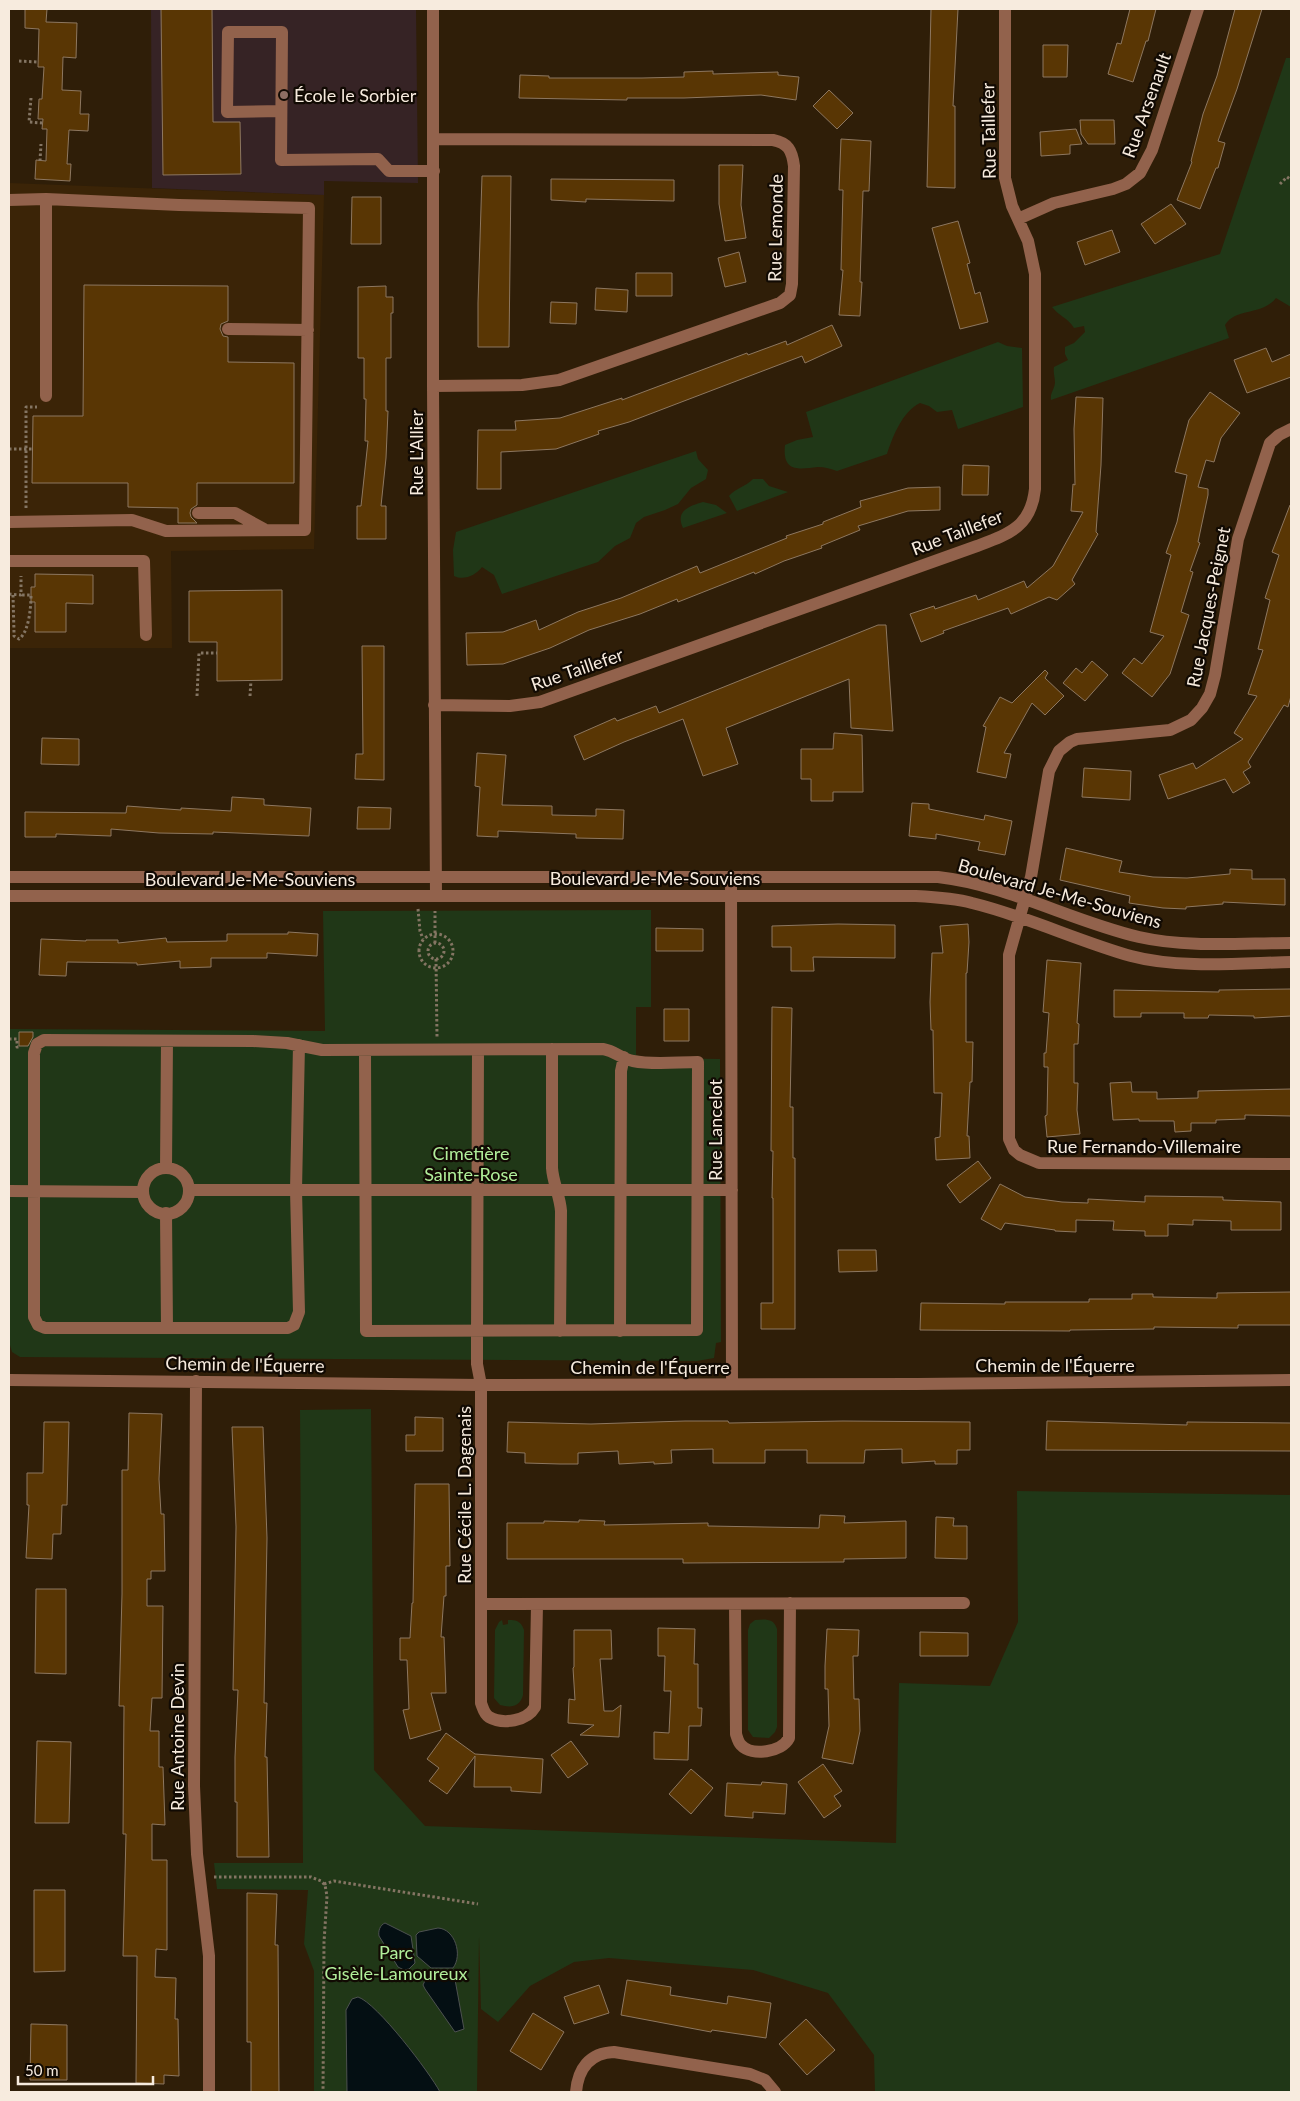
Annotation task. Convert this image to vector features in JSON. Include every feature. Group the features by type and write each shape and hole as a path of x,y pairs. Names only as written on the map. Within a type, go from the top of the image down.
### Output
{"street":[{"name":"Rue L'Allier","path":"433,9 436,902"},
{"name":"Rue Taillefer","path":"434,705 510,706 540,702 977,546 998,538 1018,527 1027,518 1034,496 1035,479 1035,274 1028,241 1009,197 1004,167 1005,9"},
{"name":"Rue Arsenault","path":"1018,219 1054,203 1113,190 1126,184 1140,173 1152,150 1198,9"},
{"path":"281,111 227,112 228,32 282,32 281,160 378,159 389,171 434,171"},
{"name":"Rue Lemonde","path":"433,386 522,385 559,380 780,303 790,295 792,284 794,166 792,154 788,146 782,142 772,140 434,139"},
{"path":"9,200 46,199 309,208 305,530 166,531 132,520 9,522"},
{"path":"43,402 46,199"},
{"path":"228,329 308,330"},
{"name":"Rue Jacques-Peignet","path":"1025,899 1034,864 1049,771 1059,751 1070,742 1087,737 1170,730 1191,720 1206,702 1215,676 1234,556 1242,524 1270,443 1279,435 1291,429"},
{"path":"198,513 235,513 267,530"},
{"path":"9,561 144,561 146,636"},
{"name":"Rue Lancelot","path":"731,876 732,1384"},
{"name":"Boulevard Je-Me-Souviens","path":"9,877 938,877 975,883 1118,931 1151,939 1217,943 1291,942"},
{"name":"Boulevard Je-Me-Souviens","path":"9,896 436,902 732,896 929,897 971,902 1144,959 1186,963 1291,962"},
{"name":"Rue Fernando-Villemaire","path":"1025,899 1010,955 1009,1139 1014,1150 1020,1155 1039,1163 1058,1165 1291,1164"},
{"path":"299,1046 296,1190 299,1312 294,1325 288,1328 52,1328 36,1323 33,1191 34,1052 38,1044 44,1040 253,1041 278,1042 322,1050 552,1049 603,1050 638,1061 698,1062 697,1330 366,1331 365,1050"},
{"path":"166,1168 167,1042"},
{"path":"552,1049 552,1168 553,1179 560,1196 561,1212 560,1331"},
{"name":"Rue Cécile L. Dagenais","path":"478,1050 477,1364 481,1385 481,1703 489,1717 508,1720 527,1716 534,1707 537,1605"},
{"path":"620,1331 621,1071 624,1057"},
{"path":"166,1168 175,1170 182,1175 187,1182 189,1190 183,1205 177,1210 166,1213 156,1212 145,1200 143,1192 148,1176 159,1169 166,1168"},
{"path":"189,1190 732,1190"},
{"path":"9,1191 143,1192"},
{"path":"166,1213 167,1328"},
{"name":"Chemin de l'Équerre","path":"9,1380 481,1385 1291,1380"},
{"name":"Rue Antoine Devin","path":"196,1381 194,1786 197,1854 209,1956 209,2092"},
{"path":"735,1604 736,1734 743,1746 749,1750 762,1751 781,1747 789,1738 790,1603"},
{"name":"Rue Cécile L. Dagenais","path":"481,1604 964,1603"},
{"path":"576,2092 584,2065 596,2055 614,2052 750,2074 765,2080 775,2092"}],"path":[{"path":"19,61 38,62"},
{"path":"31,98 30,122 42,122"},
{"path":"40,161 41,144"},
{"path":"1280,184 1288,175 1291,180"},
{"path":"26,503 26,407 43,402"},
{"path":"9,448 32,449"},
{"path":"21,570 21,595"},
{"path":"11,595 21,595 31,595 31,605 23,634 19,639 14,636 11,595"},
{"path":"198,696 198,653 217,653"},
{"path":"250,680 250,696"},
{"path":"435,943 436,902"},
{"path":"418,908 420,931 423,939 418,952 424,964 436,969 448,964 453,951 448,939 436,934 423,939"},
{"path":"435,943 441,944 444,950 442,957 436,959 429,956 430,945 435,943"},
{"path":"444,950 453,951"},
{"path":"418,952 428,951"},
{"path":"436,959 437,1050"},
{"path":"9,1039 17,1039 17,1047 23,1048"},
{"path":"214,1877 311,1877 324,1884 334,1881 478,1904"},
{"path":"323,2092 324,1933 327,1896 324,1884"}],"shaded area":[{"name":"École le Sorbier","path":"151,9 416,9 418,183 324,181 324,195 152,188"},
{"path":"9,183 324,195 314,549 171,551 172,648 9,648"},
{"path":"385,1923 411,1936 415,1963 409,1969 404,1970 398,1967 379,1936 380,1928"},
{"path":"438,1928 444,1929 449,1933 456,1944 457,1956 453,1968 431,1968 417,1956 416,1935 419,1932"},
{"path":"428,1974 454,1974 464,2029 455,2032 425,1989 423,1985"},
{"path":"358,1997 367,2002 390,2025 415,2055 440,2092 347,2092 346,2010 352,1999"}],"green space":[{"path":"1286,58 1291,58 1291,307 1276,298 1264,307 1242,313 1230,319 1225,325 1229,338 1051,400 1055,383 1054,367 1068,360 1065,354 1065,347 1074,343 1085,332 1084,326 1074,328 1052,307 1220,254"},
{"path":"998,342 1007,346 1022,348 1023,407 958,429 952,410 937,412 929,406 920,403 903,418 895,432 887,454 837,471 821,467 798,468 789,465 786,461 785,445 797,440 813,437 806,412"},
{"path":"696,451 698,459 708,470 706,479 691,488 678,504 644,517 636,523 630,538 615,546 598,562 502,594 494,575 482,567 469,576 462,578 454,576 453,550 456,532"},
{"path":"753,479 763,479 769,486 788,492 737,511 729,496"},
{"path":"703,502 716,505 727,513 683,528 681,522 682,513 693,505"},
{"name":"Cimetière Sainte-Rose","path":"651,910 651,1007 636,1007 636,1055 648,1058 720,1059 721,1342 716,1343 714,1358 697,1361 20,1357 12,1352 9,1342 9,1029 325,1031 323,911"},
{"name":"Parc Gisèle-Lamoureux","path":"371,1409 374,1770 425,1826 896,1843 899,1683 990,1686 1018,1622 1017,1491 1291,1495 1291,2092 875,2092 874,2055 828,1993 753,1970 609,1958 574,1962 530,1986 498,2022 481,2009 479,1936 477,2092 314,2092 314,1971 304,1944 308,1890 217,1889 214,1863 303,1863 300,1410"},
{"path":"502,1620 503,1625 508,1624 508,1620 514,1620 522,1625 524,1630 523,1695 520,1702 514,1706 500,1705 494,1698 495,1630"},
{"path":"755,1620 771,1621 776,1625 777,1629 777,1727 769,1738 753,1737 748,1730 748,1630 750,1624"}],"building":[{"path":"25,9 47,9 46,22 77,23 76,58 63,57 62,90 81,91 80,114 89,114 88,131 69,130 67,164 71,164 70,181 35,179 36,160 46,161 47,129 42,129 43,119 38,119 39,99 42,99 44,67 38,67 39,29 25,28"},
{"path":"161,9 212,9 213,122 240,122 241,174 163,175"},
{"path":"931,9 958,9 953,106 955,106 955,188 927,187"},
{"path":"1130,9 1156,9 1148,41 1146,41 1133,82 1108,74 1117,43 1121,44"},
{"path":"1235,9 1262,9 1237,89 1218,141 1225,143 1218,168 1216,168 1200,209 1177,200 1192,162 1203,114 1217,76"},
{"path":"1043,45 1068,45 1067,77 1043,77"},
{"path":"713,71 713,74 778,72 778,75 799,77 796,100 761,95 627,98 627,100 519,98 520,75 549,76 549,78 642,78 684,77 684,72"},
{"path":"829,90 853,113 837,129 813,106"},
{"path":"1080,120 1114,120 1115,144 1088,144 1081,134"},
{"path":"1076,129 1082,144 1070,145 1070,154 1041,156 1040,132"},
{"path":"841,139 871,141 869,191 863,191 860,316 839,315 843,270 841,270 843,190 839,190"},
{"path":"719,165 743,165 741,205 746,238 725,241 719,204"},
{"path":"482,176 511,176 509,347 478,347"},
{"path":"551,179 674,180 674,201 586,199 586,202 551,200"},
{"path":"352,197 381,197 381,244 351,244"},
{"path":"1171,204 1186,224 1155,244 1141,224"},
{"path":"958,221 970,263 967,264 975,294 980,292 988,322 960,329 932,228"},
{"path":"1112,230 1120,252 1085,265 1077,242"},
{"path":"739,252 746,282 725,287 718,258"},
{"path":"636,273 672,273 672,296 636,296"},
{"path":"84,285 228,286 228,321 221,324 220,329 223,336 228,337 228,362 294,363 294,483 197,483 197,505 191,509 190,513 197,523 178,523 178,508 128,507 128,483 32,483 33,416 83,416"},
{"path":"386,286 386,297 393,297 393,313 391,313 391,358 386,358 386,411 388,411 381,506 386,506 386,539 357,539 357,506 361,506 368,441 365,441 366,399 364,399 364,358 358,358 358,287"},
{"path":"596,288 628,290 627,312 595,310"},
{"path":"551,302 577,303 576,324 550,323"},
{"path":"832,325 842,346 805,363 802,356 629,422 598,431 599,434 556,449 501,452 501,489 477,489 478,430 516,430 515,421 560,418 622,398 622,400 747,353 748,355 786,341 787,345"},
{"path":"1266,348 1272,362 1291,354 1291,377 1247,393 1234,360"},
{"path":"1210,392 1240,413 1221,438 1214,462 1206,460 1198,487 1208,489 1208,495 1198,542 1200,543 1190,571 1193,572 1181,612 1189,615 1170,674 1152,697 1122,673 1134,658 1142,664 1164,636 1150,632 1171,555 1166,553 1177,522 1187,475 1175,472 1189,420"},
{"path":"1076,397 1103,398 1096,532 1098,534 1072,580 1075,584 1057,600 1049,597 1011,614 1008,608 943,631 944,633 921,642 910,614 934,606 935,609 976,595 978,600 1024,581 1027,588 1053,566 1083,512 1071,511 1073,484 1075,485 1074,429"},
{"path":"963,465 989,466 988,495 962,495"},
{"path":"940,487 940,510 908,511 858,526 860,530 821,546 822,548 678,602 677,599 640,614 589,630 550,648 503,664 467,665 466,633 503,632 536,620 539,630 578,612 621,598 697,566 700,573 787,538 786,536 823,524 823,522 861,507 860,501 908,488"},
{"path":"1290,505 1291,696 1288,707 1284,705 1248,762 1251,767 1243,772 1250,783 1233,793 1225,779 1168,799 1159,775 1193,763 1196,769 1243,739 1234,733 1257,696 1248,694 1263,650 1258,649 1270,600 1265,598 1279,555 1272,552"},
{"path":"35,574 93,575 93,604 66,603 66,632 35,632 35,602 31,602 31,587 35,587"},
{"path":"282,590 282,680 217,681 217,642 189,642 189,591"},
{"path":"878,625 886,625 893,731 851,728 849,679 726,728 738,764 703,776 683,719 584,760 574,736 615,718 617,721 656,706 659,713"},
{"path":"362,646 384,646 384,780 355,779 356,754 363,754"},
{"path":"1092,661 1108,675 1085,701 1063,683 1076,668 1082,673"},
{"path":"1045,670 1048,673 1045,678 1064,696 1045,715 1032,703 1004,753 1011,754 1006,778 977,772 986,727 983,726 1000,697 1012,703"},
{"path":"834,733 862,735 863,792 833,792 833,801 811,801 811,779 801,779 801,749 833,749"},
{"path":"42,738 79,739 79,765 41,764"},
{"path":"477,753 506,755 502,805 552,806 552,815 596,816 596,809 624,810 623,839 576,838 576,834 498,831 498,837 477,836 480,787 475,786"},
{"path":"1084,768 1131,771 1130,800 1082,797"},
{"path":"232,797 264,799 264,805 311,808 309,836 213,832 213,834 159,833 111,829 111,836 56,834 56,837 25,837 25,812 126,813 127,806 231,811"},
{"path":"912,803 929,804 929,809 984,820 985,815 1012,821 1005,855 978,850 980,842 936,834 936,839 909,836"},
{"path":"358,807 391,808 390,829 357,829"},
{"path":"1066,848 1122,861 1119,872 1153,877 1187,878 1230,874 1230,869 1252,870 1252,879 1285,879 1285,905 1223,902 1223,904 1186,907 1186,909 1129,903 1130,896 1060,880"},
{"path":"968,924 966,1042 973,1042 972,1082 970,1082 967,1136 969,1136 970,1158 936,1160 935,1138 940,1137 942,1093 934,1093 933,1030 931,1030 930,1002 932,953 943,953 940,926"},
{"path":"895,925 895,958 813,957 814,971 791,971 791,947 772,947 772,926"},
{"path":"656,928 703,929 703,951 656,951"},
{"path":"288,932 318,934 317,956 267,953 267,958 211,958 211,967 180,968 180,961 137,965 137,963 67,962 66,976 39,975 41,939 118,940 118,943 166,938 167,942 227,941 227,934 288,934"},
{"path":"1047,960 1081,963 1077,1023 1079,1024 1078,1044 1074,1044 1074,1083 1078,1083 1077,1110 1080,1134 1047,1137 1045,1116 1047,1115 1048,1067 1044,1067 1044,1053 1046,1053 1049,1013 1043,1012"},
{"path":"1291,989 1291,1016 1254,1018 1254,1016 1209,1015 1208,1018 1184,1018 1184,1013 1141,1013 1141,1017 1114,1017 1114,990 1219,992 1219,990"},
{"path":"772,1007 792,1008 790,1107 793,1107 793,1158 795,1158 795,1329 761,1329 761,1303 773,1303"},
{"path":"664,1009 689,1009 689,1041 664,1041"},
{"path":"19,1032 33,1032 33,1037 28,1046 19,1046"},
{"path":"1131,1082 1132,1092 1157,1092 1157,1099 1198,1098 1198,1091 1291,1089 1291,1116 1245,1115 1245,1119 1216,1120 1216,1123 1191,1123 1191,1131 1175,1132 1174,1121 1113,1120 1110,1083"},
{"path":"978,1161 991,1178 960,1203 947,1185"},
{"path":"1000,1184 1025,1197 1062,1202 1088,1203 1088,1199 1145,1202 1145,1196 1223,1197 1223,1200 1281,1202 1281,1230 1231,1230 1231,1221 1193,1220 1193,1225 1168,1224 1168,1236 1145,1236 1145,1231 1113,1230 1114,1221 1076,1220 1076,1232 1055,1231 1005,1223 1001,1230 981,1219"},
{"path":"838,1250 876,1250 877,1271 839,1272"},
{"path":"1291,1292 1291,1325 1238,1325 1238,1328 1154,1327 1154,1329 1070,1331 920,1330 921,1303 1089,1302 1089,1299 1132,1299 1132,1294 1153,1294 1153,1297 1217,1298 1217,1293"},
{"path":"129,1413 162,1414 159,1479 161,1514 164,1514 165,1571 151,1571 151,1579 147,1579 147,1606 163,1606 162,1698 152,1698 150,1731 159,1731 159,1767 163,1767 165,1825 152,1824 152,1860 167,1860 167,1950 156,1949 155,1977 176,1978 175,2019 178,2019 179,2076 164,2075 164,2084 136,2083 137,1956 123,1956 126,1834 123,1834 124,1706 119,1706 122,1594 122,1470 128,1470"},
{"path":"415,1417 443,1418 443,1451 406,1451 406,1435 415,1435"},
{"path":"728,1421 729,1423 843,1421 970,1422 970,1450 957,1450 957,1464 935,1464 935,1461 902,1463 902,1449 865,1450 864,1463 807,1463 807,1450 765,1450 765,1463 713,1463 713,1449 671,1450 672,1463 654,1464 654,1462 619,1464 618,1451 578,1453 578,1464 525,1463 525,1453 507,1452 508,1422 591,1424"},
{"path":"1047,1421 1187,1425 1187,1422 1291,1423 1291,1451 1046,1450"},
{"path":"44,1422 69,1422 67,1505 62,1505 61,1534 53,1534 52,1559 26,1558 29,1505 27,1505 27,1473 43,1473"},
{"path":"232,1427 263,1427 267,1538 264,1703 267,1703 265,1757 267,1757 269,1857 237,1857 235,1757 238,1690 233,1690 236,1527"},
{"path":"415,1484 449,1484 450,1566 446,1566 446,1596 444,1596 441,1637 444,1637 446,1693 431,1693 441,1730 410,1739 403,1710 409,1709 407,1660 400,1660 400,1638 410,1638 413,1603"},
{"path":"820,1515 845,1516 844,1523 906,1521 906,1558 844,1559 844,1562 683,1563 683,1559 507,1559 507,1523 579,1522 579,1520 605,1521 604,1525 708,1523 708,1526 819,1528"},
{"path":"936,1517 954,1518 953,1526 967,1526 967,1559 935,1558"},
{"path":"36,1589 66,1589 66,1674 35,1673"},
{"path":"658,1628 695,1629 694,1664 698,1664 698,1708 702,1708 701,1726 689,1726 688,1760 654,1759 654,1732 669,1733 671,1691 664,1691 665,1656 658,1656"},
{"path":"827,1629 859,1630 858,1656 853,1656 854,1699 859,1699 860,1731 853,1764 822,1758 829,1726 828,1689 825,1689"},
{"path":"574,1630 611,1630 612,1659 600,1659 604,1711 613,1711 621,1705 619,1737 580,1735 594,1725 568,1723 569,1699 575,1700 573,1668"},
{"path":"920,1632 968,1633 968,1656 920,1656"},
{"path":"446,1733 475,1754 543,1759 541,1793 511,1791 511,1787 474,1787 475,1756 447,1794 429,1781 439,1768 427,1759"},
{"path":"37,1741 71,1742 69,1823 35,1823"},
{"path":"571,1741 588,1764 568,1778 551,1755"},
{"path":"823,1764 842,1791 834,1796 841,1806 824,1818 798,1782"},
{"path":"691,1769 713,1788 691,1814 669,1794"},
{"path":"762,1782 787,1784 785,1814 753,1812 753,1818 725,1816 727,1783 761,1785"},
{"path":"34,1890 65,1890 65,1971 34,1972"},
{"path":"247,1893 277,1894 275,1945 278,1945 279,2092 251,2092 251,2042 247,2042"},
{"path":"627,1980 671,1987 670,1995 727,2004 728,1996 771,2003 766,2038 712,2030 711,2032 621,2015"},
{"path":"599,1985 609,2013 574,2024 564,1997"},
{"path":"533,2013 564,2032 541,2070 510,2051"},
{"path":"806,2019 835,2050 807,2075 779,2044"},
{"path":"31,2024 67,2025 67,2080 30,2080"}],"place":[{"name":"École le Sorbier","path":"284,95"}]}
